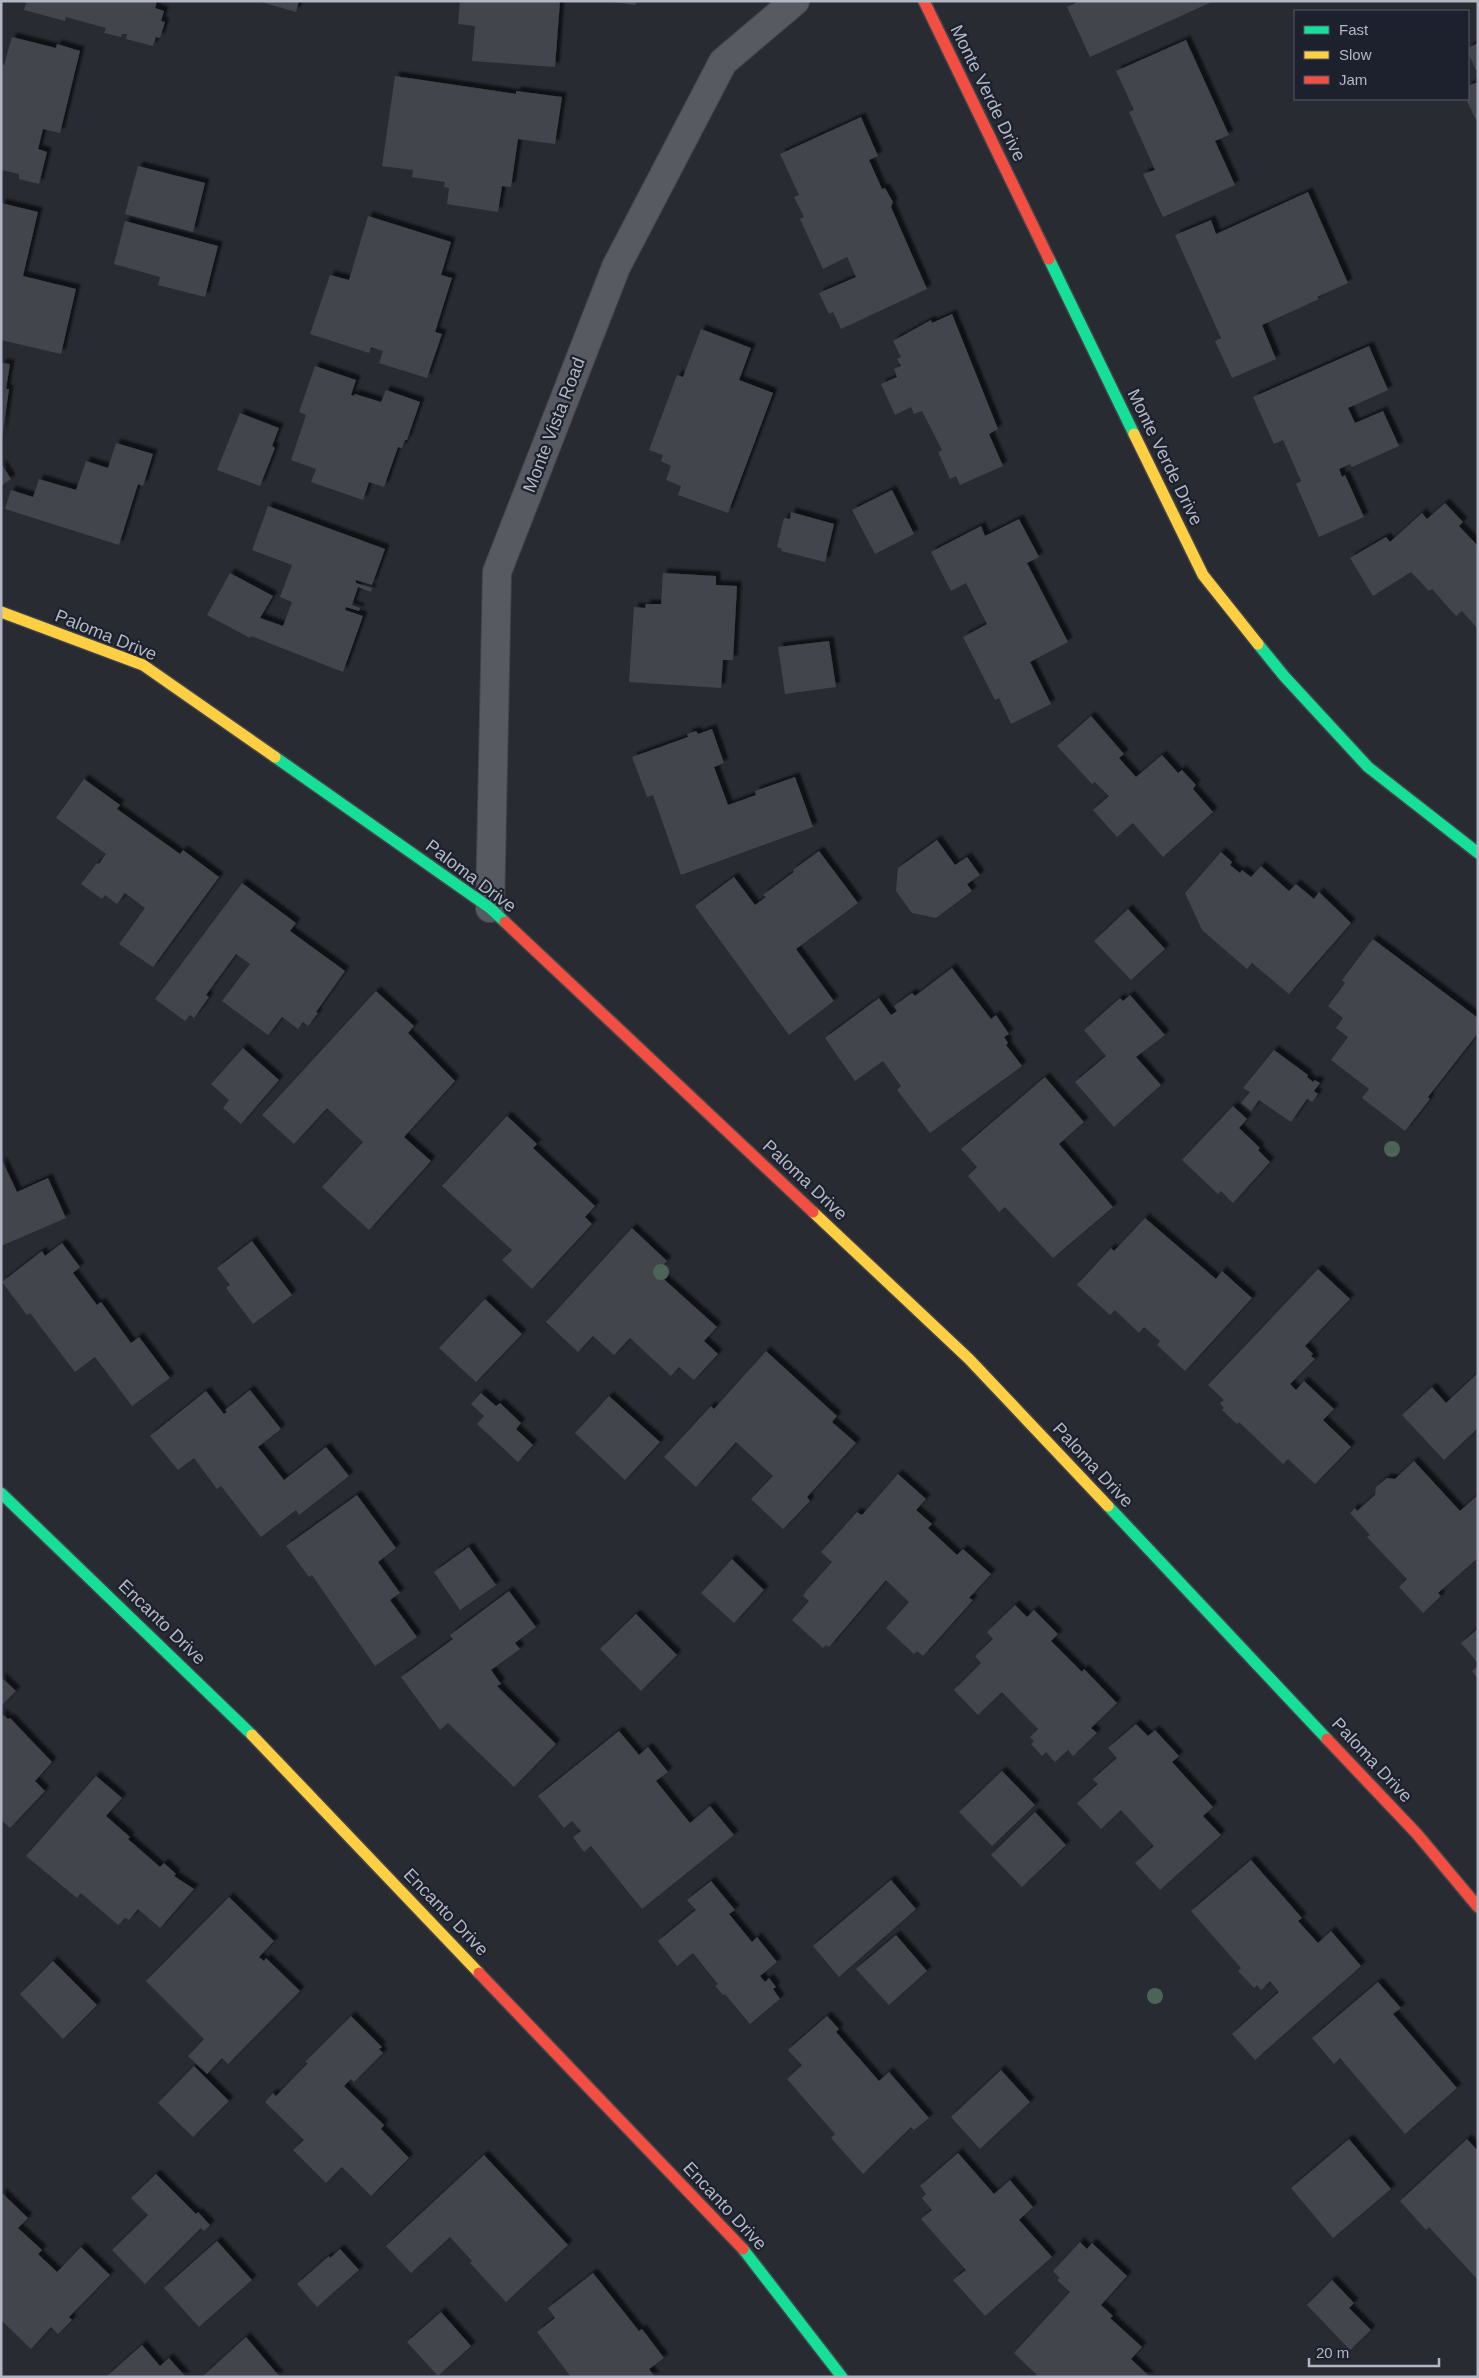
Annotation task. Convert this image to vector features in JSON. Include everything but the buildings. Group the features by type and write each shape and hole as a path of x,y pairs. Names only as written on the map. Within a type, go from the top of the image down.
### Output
{"street":[{"name":"Monte Vista Road","path":"490,908 497,572 616,267 723,62 795,1"},
{"name":"Monte Verde Drive","path":"924,1 1203,575 1284,676 1368,767 1478,853"},
{"name":"Paloma Drive","path":"1,612 143,665 490,908 969,1359 1418,1834 1478,1907"},
{"name":"Encanto Drive","path":"1,1493 224,1706 737,2242 842,2377"}],"traffic: fast":[{"path":"1049,259 1134,434"},
{"path":"1258,644 1284,676 1368,767 1478,853"},
{"path":"275,757 490,908 505,922"},
{"path":"1,1493 252,1735"},
{"path":"1108,1506 1327,1739"},
{"path":"743,2249 842,2377"}],"traffic: slow":[{"path":"1134,434 1203,575 1258,644"},
{"path":"1,612 143,665 275,757"},
{"path":"813,1212 969,1359 1108,1506"},
{"path":"252,1735 479,1973"}],"traffic: jam":[{"path":"924,1 1049,259"},
{"path":"505,922 813,1212"},
{"path":"1327,1739 1417,1834 1478,1907"},
{"path":"479,1973 743,2249"}]}
